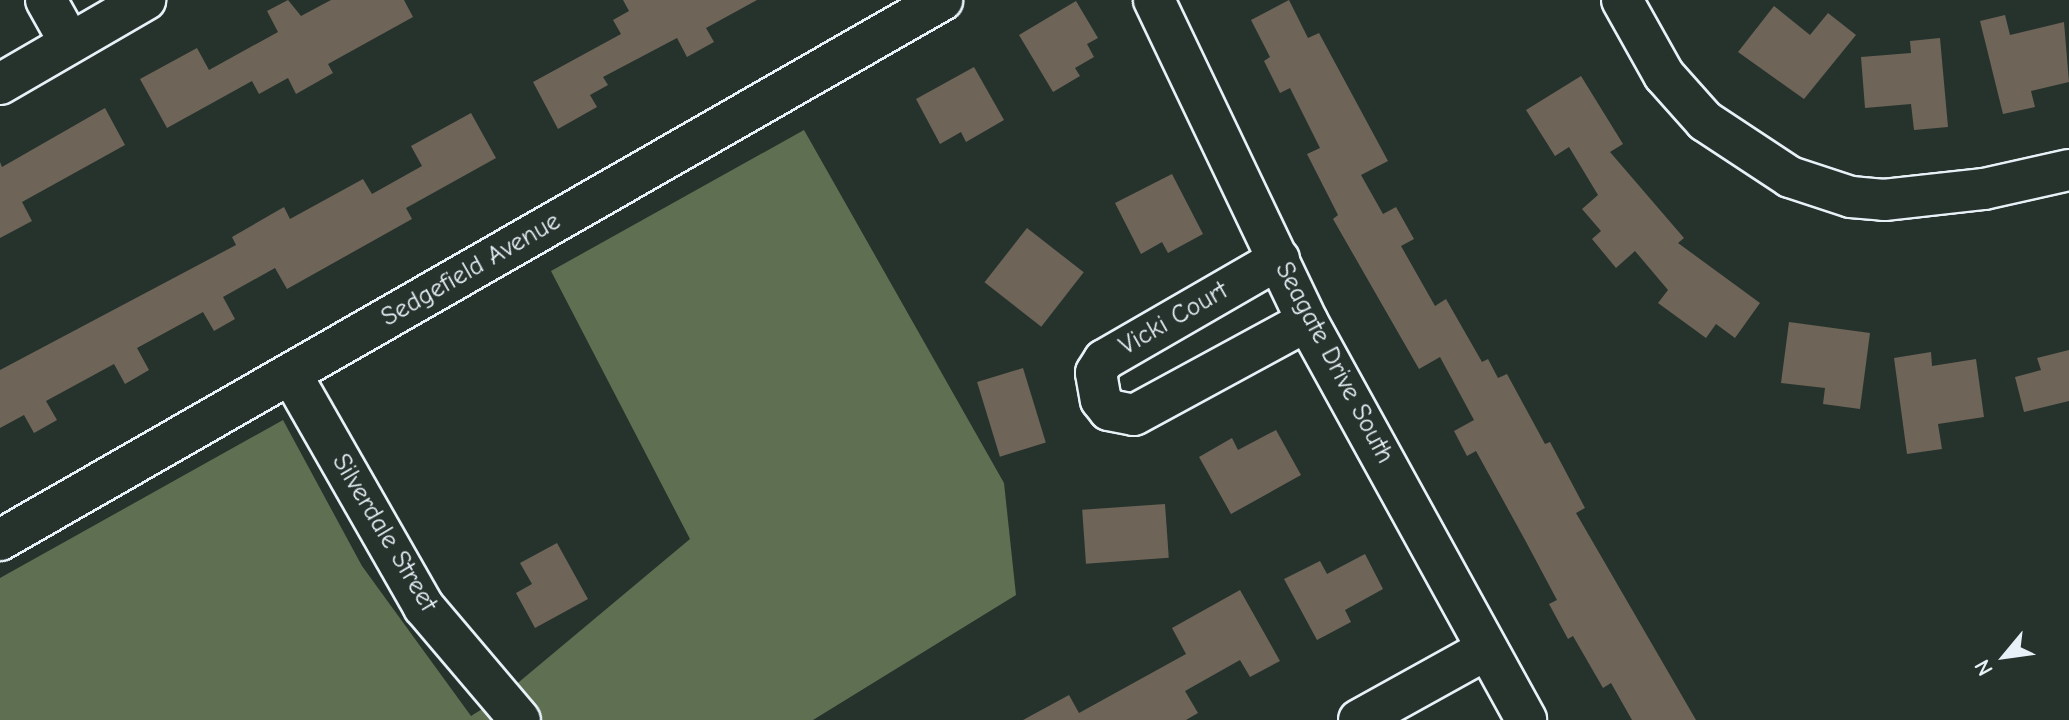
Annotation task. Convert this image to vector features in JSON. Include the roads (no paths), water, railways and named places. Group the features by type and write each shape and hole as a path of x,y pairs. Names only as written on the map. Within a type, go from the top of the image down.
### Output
{"street":[{"path":"46,0 70,43"},
{"path":"0,84 145,0"},
{"name":"Sedgefield Avenue","path":"0,540 942,0"},
{"name":"Seagate Drive South","path":"1154,0 1307,321 1526,720"},
{"path":"1622,0 1664,75 1705,121 1790,177 1851,197 1884,200 1984,189 2069,170"},
{"name":"Vicki Court","path":"1279,259 1104,360 1096,373 1101,400 1109,410 1134,415 1307,321"},
{"name":"Silverdale Street","path":"291,374 424,607 520,720"},
{"path":"1359,720 1487,649"}]}
